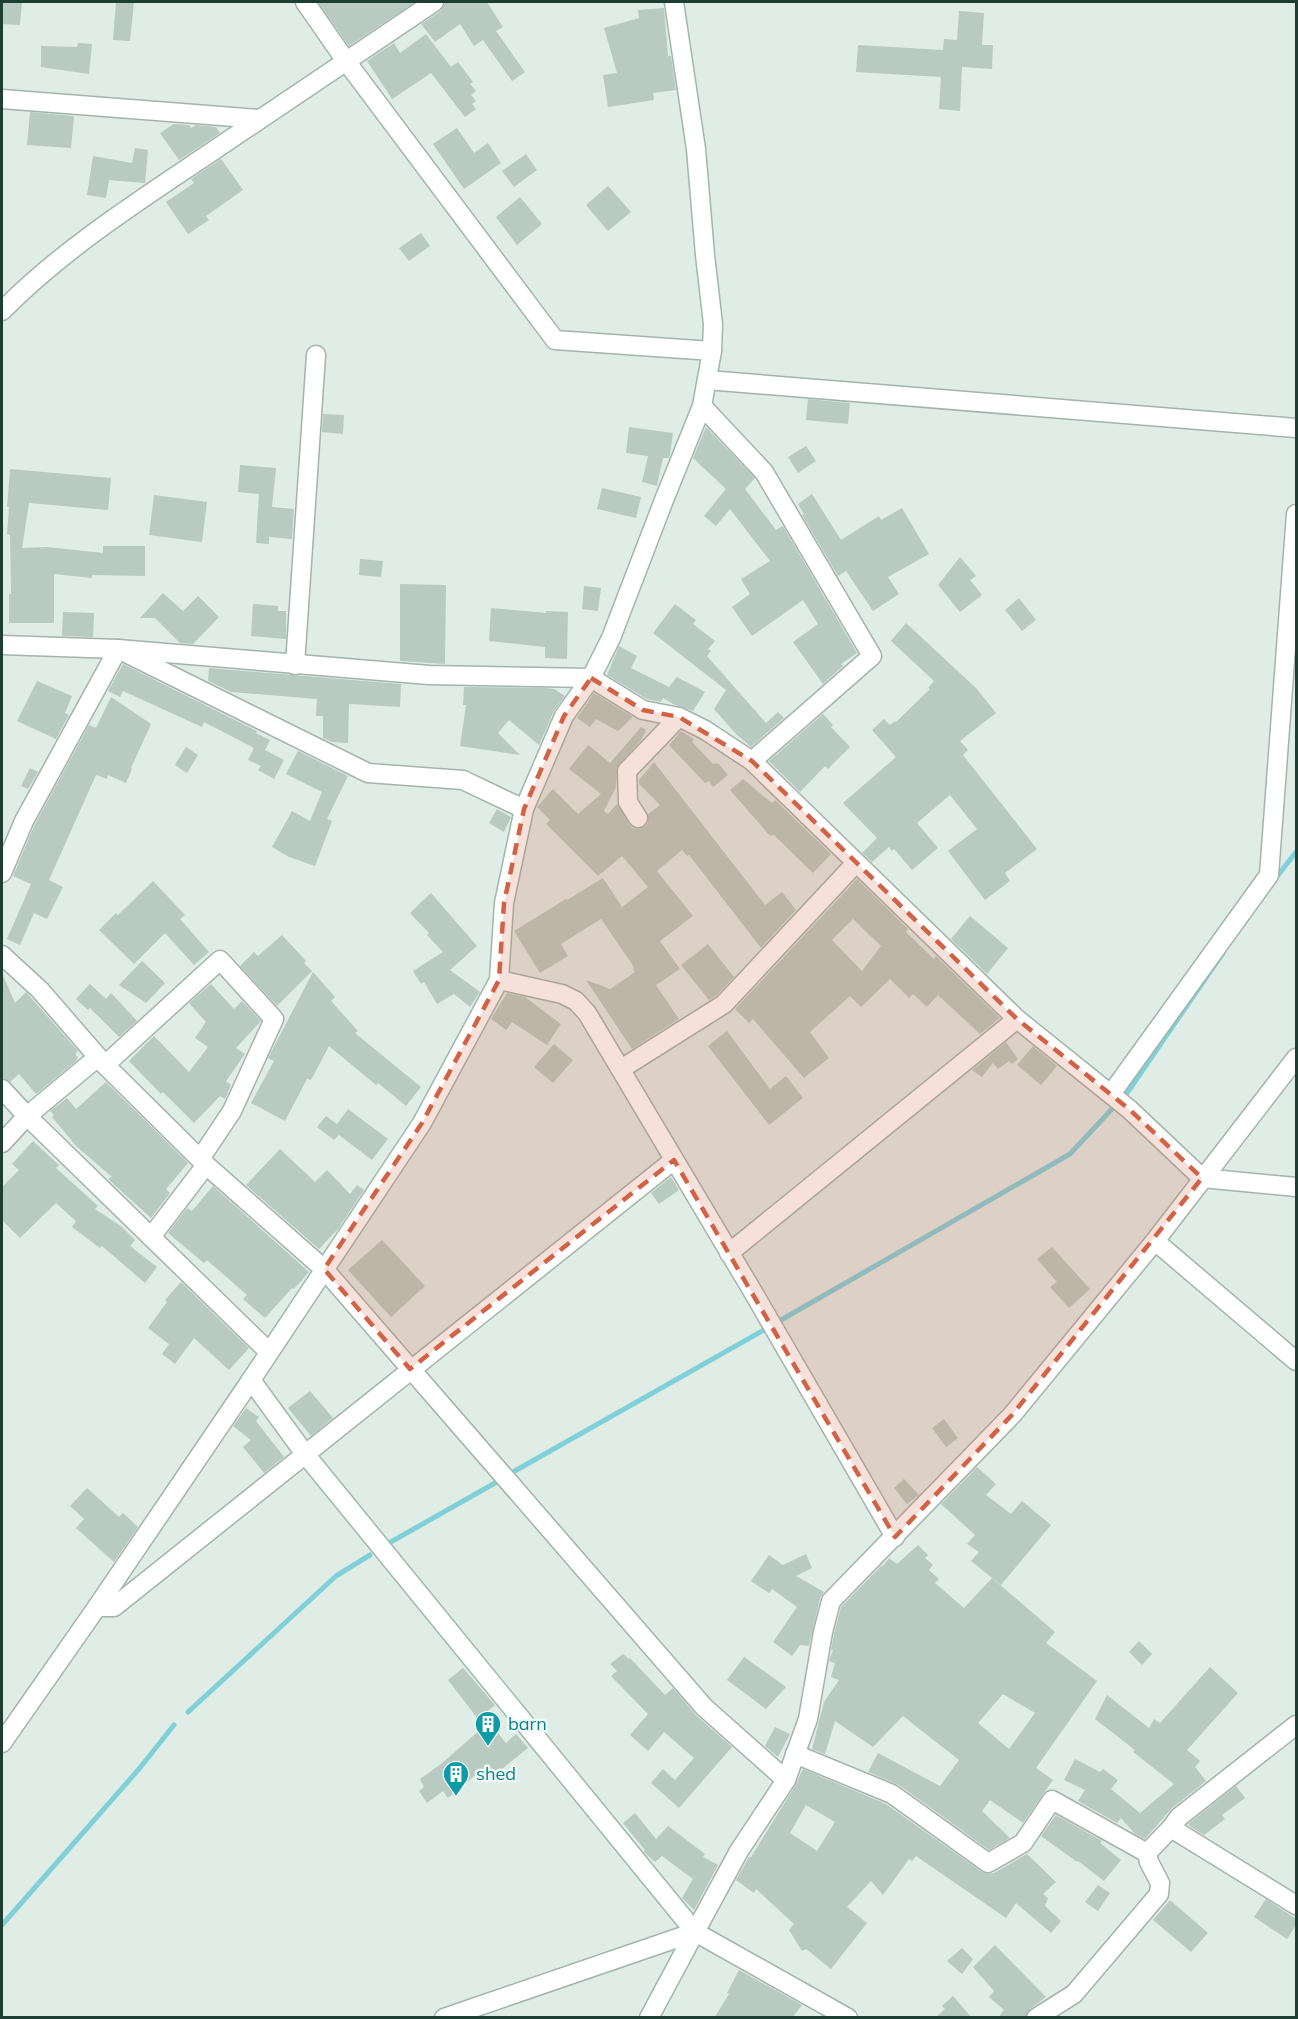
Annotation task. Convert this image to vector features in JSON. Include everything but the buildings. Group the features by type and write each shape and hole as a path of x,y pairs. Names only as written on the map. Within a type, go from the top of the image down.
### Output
{"street":[{"path":"305,2 346,62 555,340 712,351"},
{"path":"2,311 62,257 122,212 434,2"},
{"path":"2,1743 251,1380 422,1123 500,980 504,903 524,809 564,716 591,678 612,638 702,406 707,380 712,351 713,324 696,149 674,2"},
{"path":"2,99 260,119"},
{"path":"295,665 316,355"},
{"path":"707,380 1296,428"},
{"path":"702,406 764,472 872,656 752,761"},
{"path":"1111,1094 1269,875 1288,736 1296,514"},
{"path":"2,645 118,650 429,675 591,678 643,710 680,717 705,730 752,761 855,864 1017,1019 1129,1109 1202,1178 1296,1187"},
{"path":"118,650 368,773 463,780 524,809"},
{"path":"2,873 24,820 118,650"},
{"path":"638,818 628,802 627,771 680,717"},
{"path":"621,1069 724,1004 855,864"},
{"path":"2,955 40,990 102,1061 203,1162 324,1269 704,1707 786,1780"},
{"path":"2,1143 27,1116 102,1061 220,960 274,1019 232,1111 203,1162 151,1237"},
{"path":"500,980 562,994 576,1001 587,1013 895,1537"},
{"path":"729,1253 1017,1019"},
{"path":"649,2018 739,1851 786,1780 808,1719 823,1632 831,1601 1012,1415 1155,1241 1296,1058"},
{"path":"2,1089 269,1352"},
{"path":"97,1607 114,1607 674,1160"},
{"path":"1155,1241 1296,1361"},
{"path":"251,1380 305,1454 695,1932 848,2018"},
{"path":"1147,1853 1179,1817 1296,1725"},
{"path":"795,1754 892,1794 988,1863 1023,1843 1052,1800 1147,1853 1160,1883 1159,1894 1074,1994 1036,2018"},
{"path":"1171,1828 1296,1905"},
{"path":"444,2018 695,1932"}],"highlighted area":[{"path":"591,678 643,710 679,717 752,761 1017,1019 1129,1109 1202,1178 1012,1415 895,1537 674,1160 410,1369 324,1269 422,1123 499,980 504,903 524,809 564,716"}],"waterway":[{"path":"1275,879 1296,852"},
{"path":"1127,1093 1223,953"},
{"path":"781,1320 1070,1154 1112,1109"},
{"path":"513,1472 764,1330"},
{"path":"389,1543 495,1483"},
{"path":"188,1712 336,1576 370,1555"},
{"path":"2,1925 139,1769 174,1725"}],"place":[{"name":"barn","path":"488,1747"},
{"name":"shed","path":"456,1797"}]}
